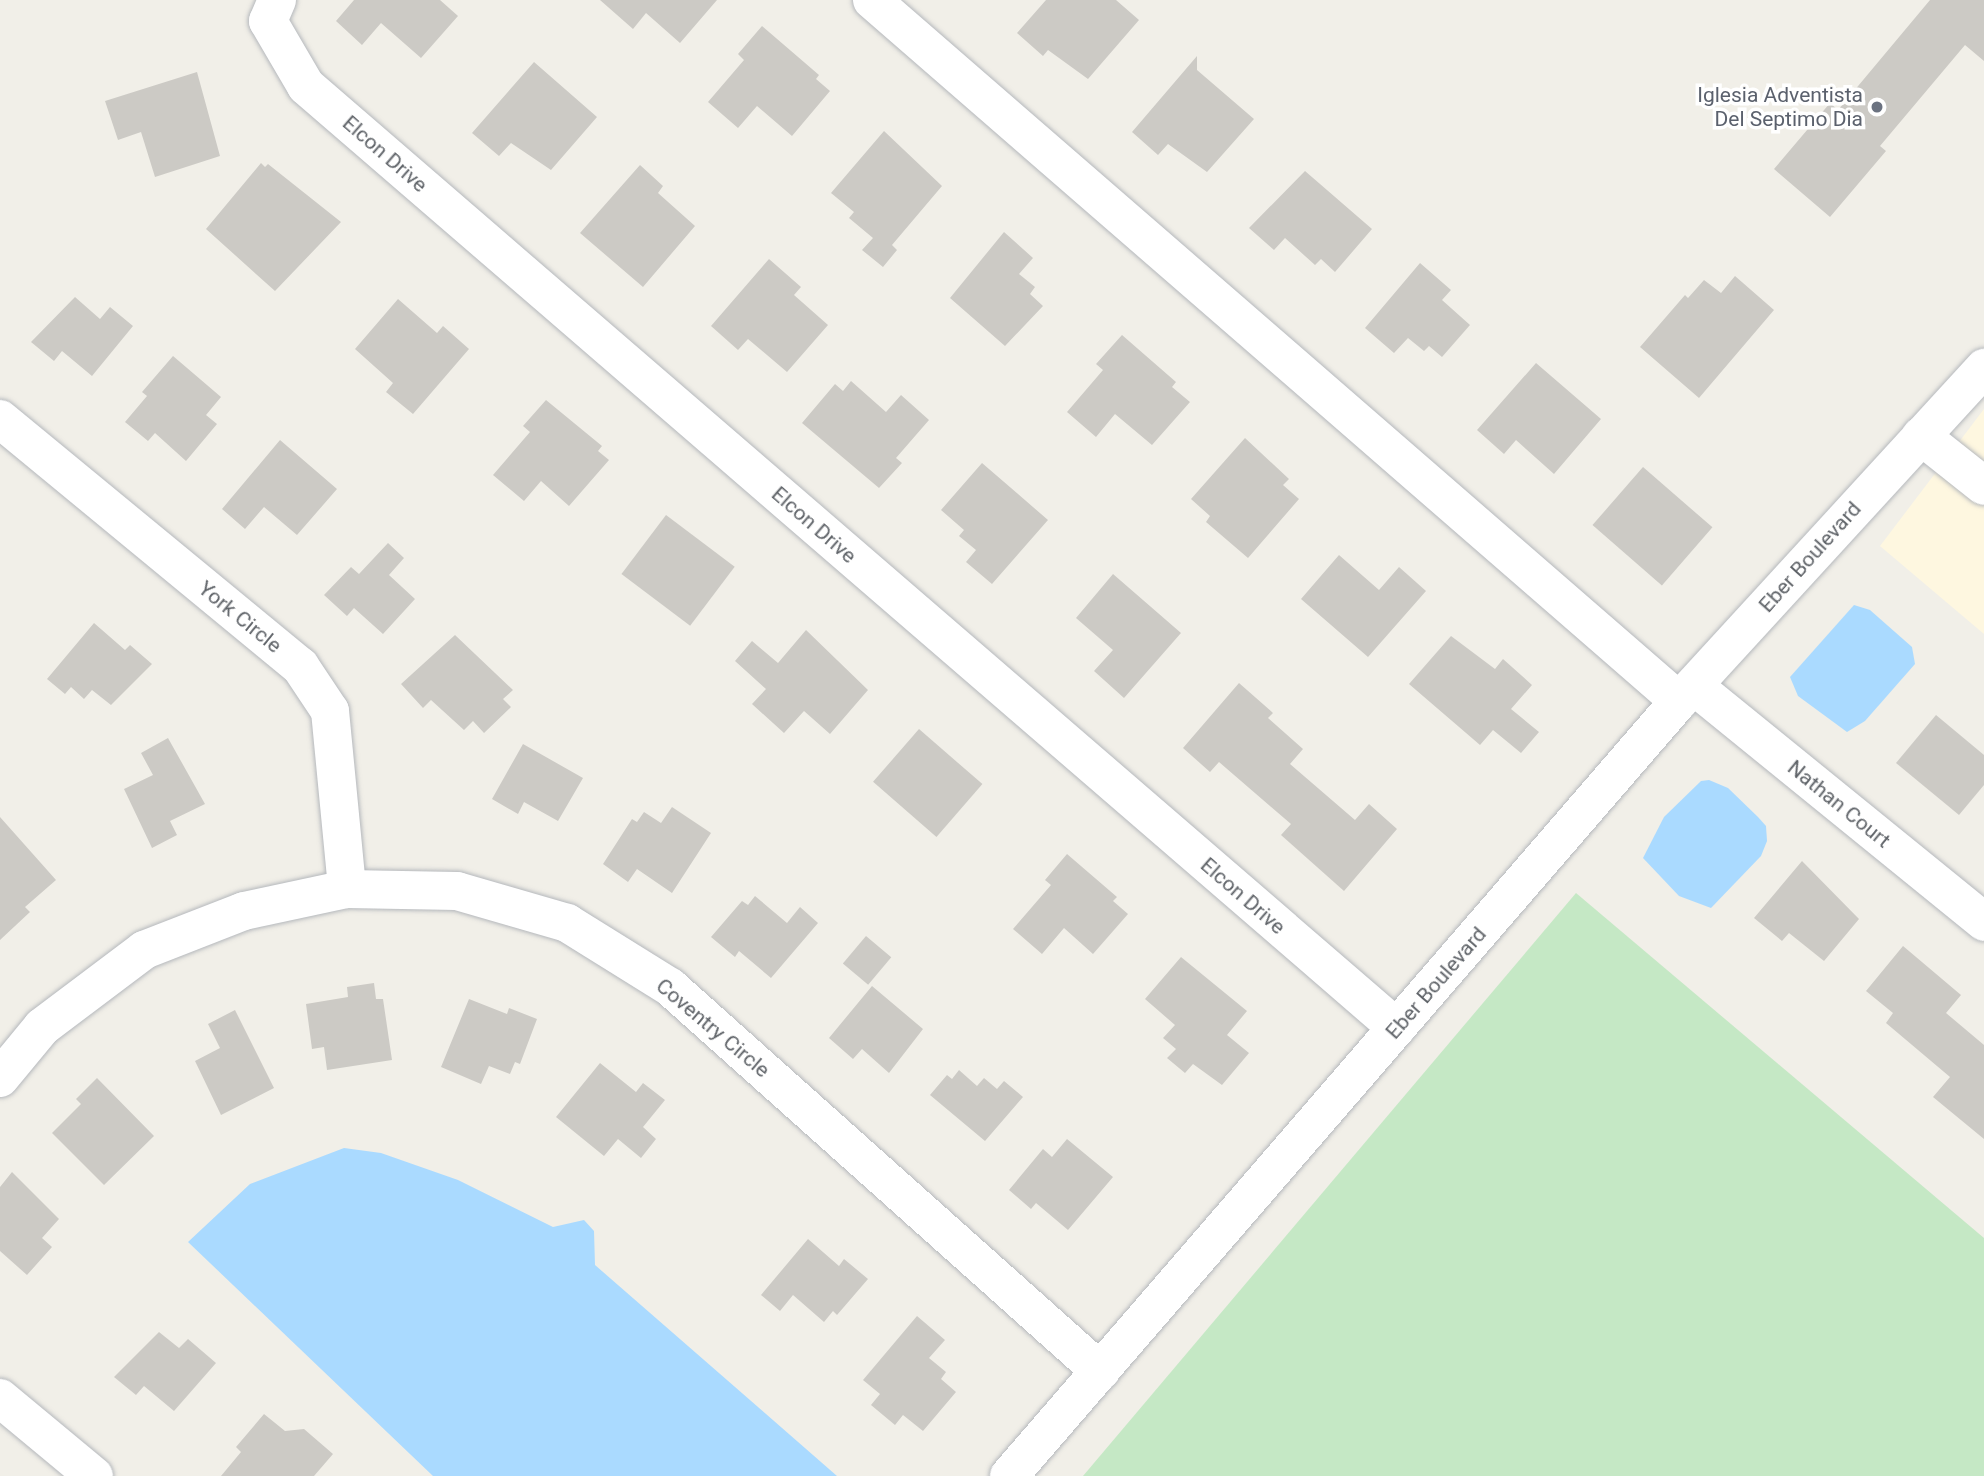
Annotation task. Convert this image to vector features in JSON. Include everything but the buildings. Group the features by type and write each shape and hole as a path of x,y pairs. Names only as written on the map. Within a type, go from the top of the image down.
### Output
{"street":[{"name":"Elcon Drive","path":"277,0 268,22 306,86 1397,1028"},
{"path":"872,0 1687,694"},
{"name":"Eber Boulevard","path":"1868,494 1984,350"},
{"name":"Eber Boulevard","path":"1009,1476 1687,694 1984,368"},
{"name":"York Circle","path":"0,419 300,666 330,711 347,889"},
{"path":"1921,436 1984,485"},
{"name":"Nathan Court","path":"1687,694 1984,922"},
{"name":"Coventry Circle","path":"0,1078 42,1027 144,950 244,911 347,889 457,891 567,923 670,987 1100,1371"},
{"path":"0,1398 94,1476"}],"shaded area":[{"path":"1984,409 1984,634 1880,546"}],"green space":[{"path":"1576,893 1984,1238 1984,1476 1083,1476"}],"water":[{"path":"1854,605 1870,610 1912,647 1915,664 1865,721 1847,732 1798,696 1790,677"},
{"path":"1709,780 1728,788 1758,817 1766,826 1767,841 1761,856 1711,908 1679,896 1643,858 1664,817 1701,781"},
{"path":"344,1148 381,1153 458,1180 553,1227 584,1220 594,1231 595,1265 837,1476 433,1476 188,1242 250,1184"}],"place":[{"name":"Iglesia Adventista Del Septimo Dia","path":"1877,107"}]}
